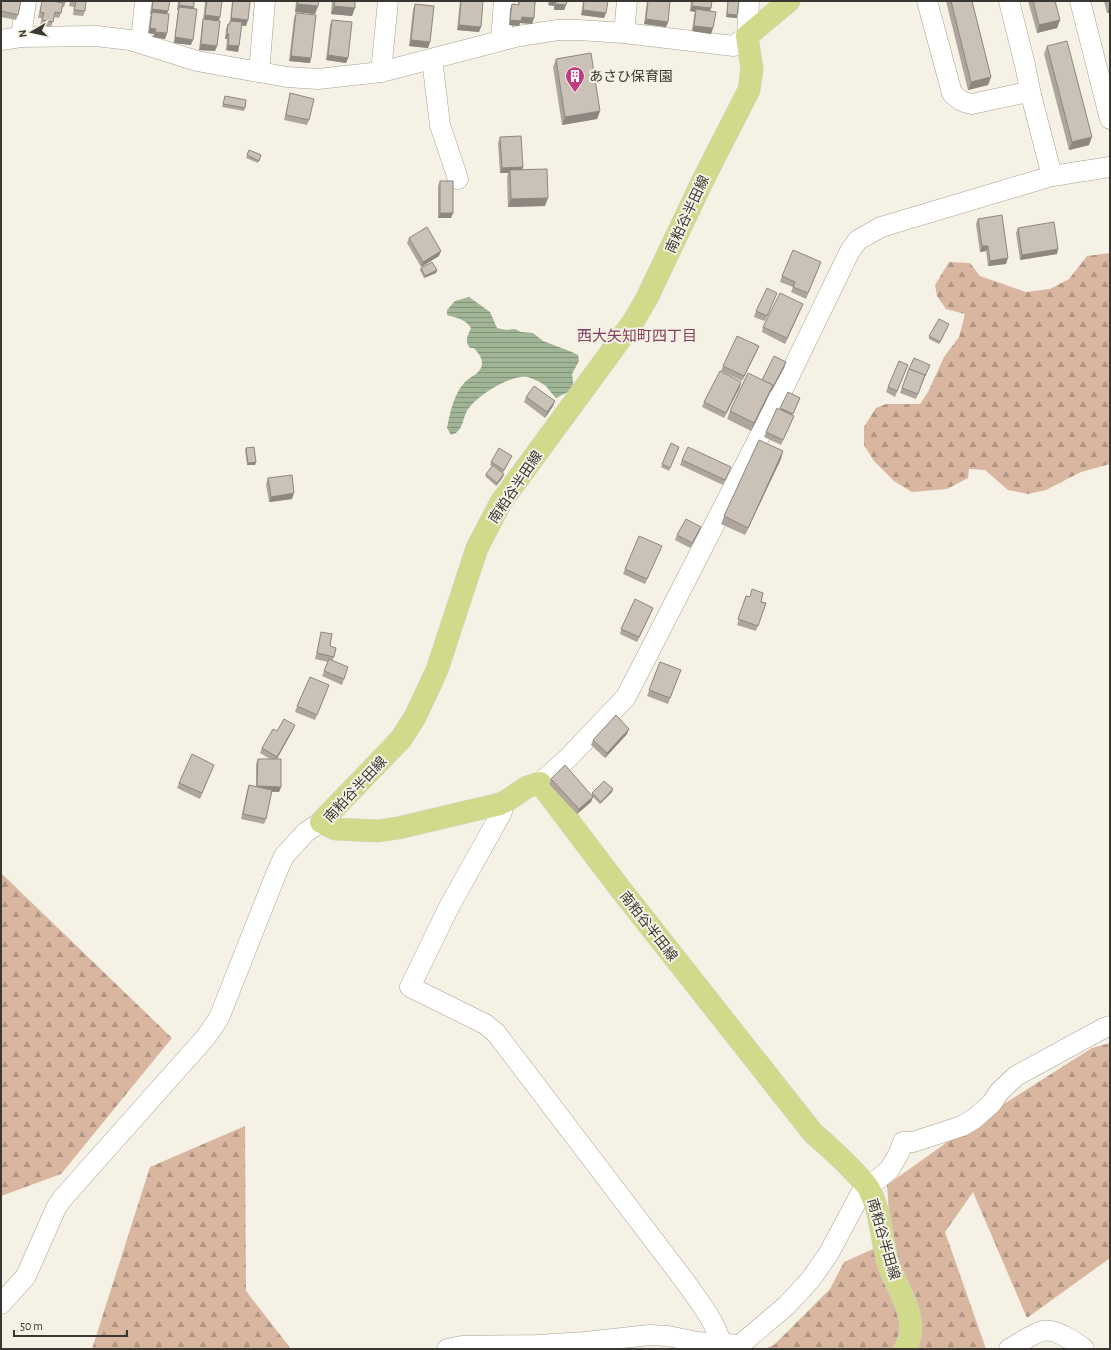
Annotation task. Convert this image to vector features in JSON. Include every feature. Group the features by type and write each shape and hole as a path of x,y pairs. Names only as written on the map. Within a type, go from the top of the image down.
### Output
{"main road":[{"path":"747,36 789,1"},
{"name":"南粕谷半田線","path":"747,36 752,68 749,90 704,178 634,322 501,502 477,548 437,670 416,718 401,739 320,822 335,829 378,831 398,828 500,804 527,787 540,783 618,886 813,1133 838,1155 868,1188 876,1204 888,1264 906,1304 911,1321 911,1334 905,1349"}],"street":[{"path":"21,38 26,1"},
{"path":"141,42 145,1"},
{"path":"259,72 265,1"},
{"path":"382,72 388,1"},
{"path":"501,40 504,1"},
{"path":"624,33 627,1"},
{"path":"1,40 96,36 141,42 197,61 287,77 318,79 382,72 501,40 558,30 624,33 734,46 747,36 749,1"},
{"path":"928,1 952,93 957,98 964,103 972,104 1024,93 1031,95"},
{"path":"1009,1 1052,176"},
{"path":"1080,1 1110,119"},
{"path":"432,59 440,125 458,180"},
{"path":"540,783 569,757 626,697 766,424 850,251 858,240 881,227 1052,176 1110,167"},
{"path":"500,804 502,812 450,905 410,988 485,1024 496,1033 556,1109 684,1280 712,1320 718,1332 721,1343"},
{"path":"1,1304 26,1276 56,1208 62,1199 206,1037 219,1018 284,856 306,832 320,822"},
{"path":"447,1349 462,1346 538,1345 585,1342 650,1335 668,1336 697,1342 740,1345 786,1305 811,1279 829,1253 861,1193 889,1170 899,1153 903,1142 913,1142 968,1123 985,1110 999,1092 1016,1076 1110,1026"},
{"path":"1009,1349 1043,1331 1052,1331 1084,1349"}],"green space":[{"path":"1110,253 1110,464 1081,472 1046,490 1028,494 1008,490 985,470 969,469 968,478 947,489 912,492 894,481 874,461 864,445 864,427 876,408 886,404 920,404 928,392 944,357 959,337 965,314 946,309 937,296 935,285 949,262 970,263 980,276 1026,292 1050,289 1069,279 1087,256"},
{"path":"1,873 172,1038 61,1174 1,1196"},
{"path":"1110,1043 1110,1258 1027,1318 973,1192 945,1232 986,1349 764,1349 774,1345 830,1289 844,1262 891,1241 887,1185 974,1123 1092,1048"},
{"path":"245,1126 246,1291 291,1349 92,1349 150,1167"}],"shaded area":[{"path":"469,297 490,312 497,328 506,330 515,329 521,332 533,333 543,341 578,355 579,361 572,374 574,389 556,398 546,386 531,378 520,377 511,379 485,393 471,405 458,431 451,435 447,428 455,397 465,382 477,373 482,365 482,360 479,354 474,348 470,348 467,343 467,338 471,328 469,325 457,318 447,315 447,310 455,301"}],"building":[{"path":"1,1 21,1 18,15 1,11"},
{"path":"42,1 63,3 61,13 55,12 53,22 42,20 44,13 40,12"},
{"path":"76,1 86,1 85,11 74,10"},
{"path":"153,1 170,1 168,11 152,9"},
{"path":"180,1 194,1 194,7 179,5"},
{"path":"207,1 222,1 220,17 205,15"},
{"path":"233,1 250,1 248,20 231,18"},
{"path":"298,1 319,1 318,6 297,4"},
{"path":"335,1 355,1 355,8 334,6"},
{"path":"461,1 483,1 481,27 459,25"},
{"path":"519,1 535,1 534,18 522,17 521,21 510,20 512,4 519,5"},
{"path":"556,1 567,1 566,5 555,4"},
{"path":"584,1 608,1 606,13 583,10"},
{"path":"648,1 670,1 668,22 646,19"},
{"path":"692,1 712,1 711,8 692,6"},
{"path":"728,1 739,1 737,15 727,14"},
{"path":"951,1 972,1 991,77 971,82"},
{"path":"1033,1 1055,1 1060,20 1039,25"},
{"path":"415,4 434,6 430,42 411,40"},
{"path":"179,7 197,9 193,40 175,37"},
{"path":"696,9 716,12 713,28 694,26"},
{"path":"152,12 169,14 167,33 155,32 156,29 150,28"},
{"path":"296,13 316,15 311,58 291,56"},
{"path":"203,19 220,21 217,46 201,44"},
{"path":"332,20 352,22 348,58 328,55"},
{"path":"230,21 242,22 239,46 228,45 229,34 227,34 228,24 230,24"},
{"path":"1067,41 1092,137 1072,142 1047,46"},
{"name":"あさひ保育園","path":"591,53 600,111 565,117 556,59"},
{"path":"290,93 314,99 309,120 286,115"},
{"path":"225,96 246,100 245,108 223,104"},
{"path":"521,136 523,167 502,168 500,137"},
{"path":"249,150 261,155 259,161 247,155"},
{"path":"547,169 548,198 511,199 510,170"},
{"path":"440,181 453,181 453,213 440,213"},
{"path":"1002,215 1008,258 990,261 988,246 982,246 978,219"},
{"path":"1054,222 1058,249 1022,255 1018,228"},
{"path":"427,227 441,251 423,262 409,238"},
{"path":"793,250 821,262 808,293 793,287 795,282 782,276"},
{"path":"432,262 437,270 425,276 421,268"},
{"path":"767,288 777,293 767,316 756,311"},
{"path":"780,293 803,304 787,338 763,327"},
{"path":"939,319 949,324 940,342 929,336"},
{"path":"737,336 759,346 744,376 723,366"},
{"path":"774,356 786,362 773,387 773,385 762,380"},
{"path":"914,358 930,365 925,376 909,369"},
{"path":"899,361 908,365 897,391 888,387"},
{"path":"909,369 925,375 918,394 902,388"},
{"path":"720,371 741,382 726,413 704,402"},
{"path":"748,373 773,385 754,423 730,411"},
{"path":"534,386 555,401 547,412 526,397"},
{"path":"788,392 800,398 793,414 780,408"},
{"path":"777,408 794,416 783,440 766,432"},
{"path":"759,440 783,451 748,528 724,516"},
{"path":"671,443 679,447 670,468 662,464"},
{"path":"254,447 256,462 248,463 246,448"},
{"path":"688,447 731,467 725,480 682,460"},
{"path":"499,448 512,456 504,470 491,462"},
{"path":"493,465 504,474 497,483 486,474"},
{"path":"292,475 294,493 271,497 268,478"},
{"path":"686,519 701,527 692,543 677,535"},
{"path":"639,536 662,546 647,579 625,569"},
{"path":"752,589 763,593 761,602 766,603 758,626 738,619 746,596 750,597"},
{"path":"635,599 653,608 639,637 621,629"},
{"path":"321,632 332,634 330,646 336,648 334,657 317,653"},
{"path":"329,659 348,667 344,679 324,671"},
{"path":"660,662 681,670 670,698 649,690"},
{"path":"310,677 329,685 317,715 297,706"},
{"path":"616,715 629,729 607,753 593,740"},
{"path":"284,719 295,725 277,757 262,748 273,729 277,731"},
{"path":"192,754 214,765 202,793 179,783"},
{"path":"258,759 281,759 281,787 257,786"},
{"path":"565,765 593,797 579,809 551,779"},
{"path":"604,781 613,789 601,802 592,793"},
{"path":"249,785 272,790 266,819 243,814"}],"place":[{"name":"あさひ保育園","path":"575,93"}],"district":[{"name":"西大矢知町四丁目","path":"637,336"}]}
